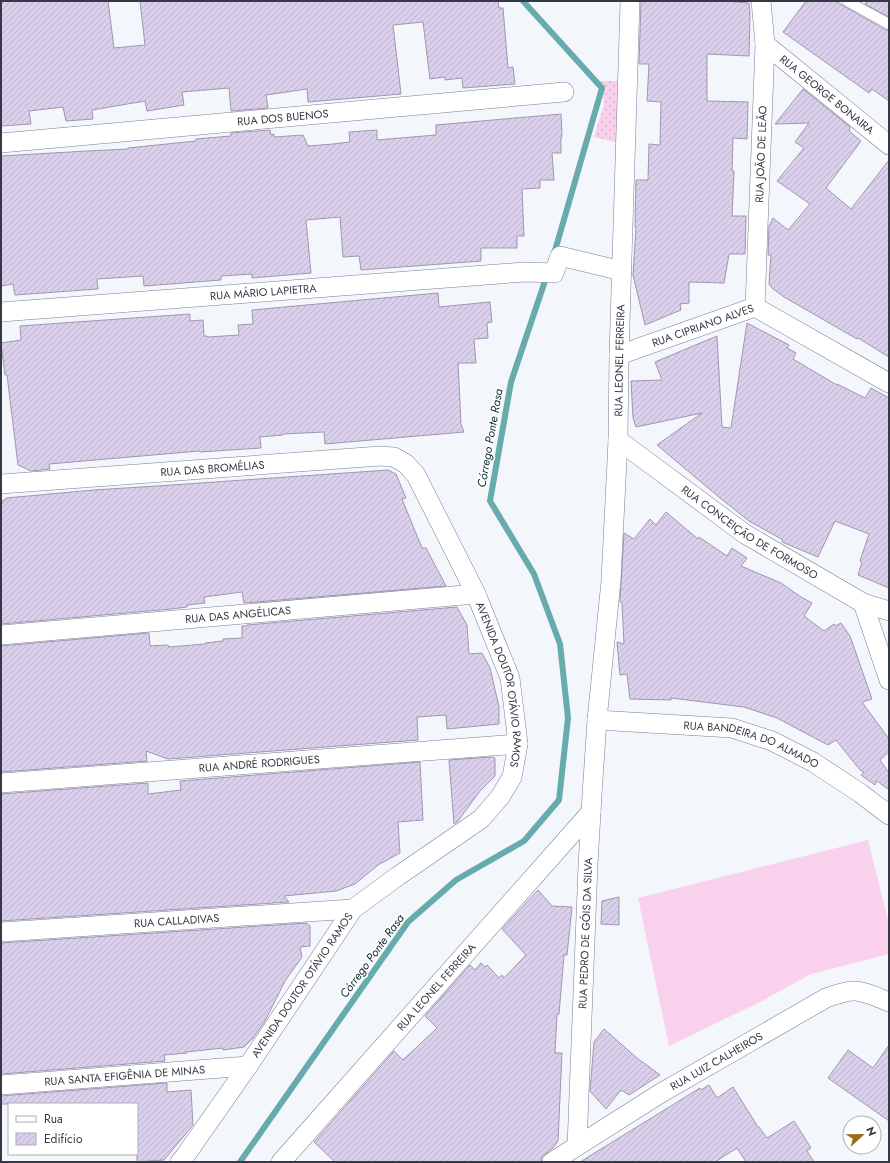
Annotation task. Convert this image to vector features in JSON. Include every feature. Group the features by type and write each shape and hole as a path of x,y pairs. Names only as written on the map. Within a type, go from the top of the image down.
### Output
{"street":[{"name":"RUA LEONEL FERREIRA","path":"597,720 611,581 618,440 619,355 630,1"},
{"name":"RUA JOÃO DE LEÃO","path":"755,307 765,44 761,1"},
{"name":"RUA GEORGE BONAIRA","path":"765,44 889,145"},
{"name":"RUA DOS BUENOS","path":"1,143 564,92"},
{"name":"RUA MÁRIO LAPIETRA","path":"1,312 529,272 554,273 560,256 622,271"},
{"name":"RUA CIPRIANO ALVES","path":"619,355 755,307 889,383"},
{"name":"RUA CONCEIÇÃO DE FORMOSO","path":"618,440 745,534 863,602 889,611"},
{"name":"RUA DAS BROMÉLIAS","path":"1,483 380,456 394,457 406,464 416,476"},
{"name":"AVENIDA DOUTOR OTÁVIO RAMOS","path":"180,1162 248,1066 353,909 481,819 500,797 512,777 518,744 510,678 476,594 416,476"},
{"name":"RUA DAS ANGÉLICAS","path":"1,636 476,594"},
{"path":"863,602 889,680"},
{"name":"RUA PEDRO DE GÓIS DA SILVA","path":"577,1146 588,865 597,720"},
{"name":"RUA BANDEIRA DO ALMADO","path":"597,720 732,728 772,740 813,762 854,789 889,815"},
{"name":"RUA ANDRÉ RODRIGUES","path":"1,783 518,744"},
{"name":"RUA LEONEL FERREIRA","path":"281,1162 591,812"},
{"name":"RUA CALLADIVAS","path":"1,932 353,909"},
{"name":"RUA LUIZ CALHEIROS","path":"552,1162 661,1093 826,998 855,991 889,1002"},
{"name":"RUA SANTA EFIGÊNIA DE MINAS","path":"1,1085 248,1066"}],"lane":[{"path":"847,1 889,24"}],"shaded area":[{"path":"601,81 621,81 624,144 594,137 604,104"},
{"path":"868,840 889,924 889,954 811,974 762,1001 669,1046 638,898"}],"building":[{"path":"1,1 108,1 114,48 145,45 140,1 498,1 499,8 503,8 508,68 513,67 515,84 463,88 462,78 445,80 445,77 430,79 423,22 393,25 401,94 308,102 307,89 266,95 268,108 231,111 229,88 182,92 184,105 147,111 145,101 92,110 93,119 66,121 63,107 29,111 31,124 1,126"},
{"path":"641,1 723,1 749,3 750,13 749,56 707,54 707,101 748,102 747,139 733,138 732,171 734,171 732,216 746,216 745,254 729,254 724,283 689,282 689,303 680,304 681,310 645,325 633,275 636,227 636,180 648,180 649,144 660,145 661,102 647,101 649,64 639,64"},
{"path":"806,1 835,1 886,30 889,30 889,101 872,89 869,93 783,32"},
{"path":"867,1 889,1 889,17 865,4"},
{"path":"803,89 850,127 849,131 861,141 826,188 851,209 889,160 889,357 784,297 769,284 771,255 768,255 769,226 773,218 788,230 810,204 777,181 804,148 795,142 809,123 775,124"},
{"path":"561,114 561,153 552,153 554,180 540,180 540,188 522,189 524,236 517,236 517,248 481,248 481,261 361,270 359,256 343,257 340,217 306,220 311,273 252,278 252,274 221,276 221,280 144,286 143,276 97,279 98,289 15,295 13,284 1,286 1,156 128,149 196,141 196,139 231,136 231,133 270,130 271,135 274,134 274,137 303,135 308,146 350,142 349,132 377,130 377,140 436,135 436,125"},
{"path":"438,293 439,307 490,302 492,322 487,323 488,338 474,339 476,363 458,363 461,424 464,432 325,444 324,432 283,434 260,437 261,448 199,451 49,464 50,469 31,471 18,465 7,375 5,375 1,343 21,340 20,326 190,314 190,321 203,320 204,336 239,335 238,325 253,324 252,310"},
{"path":"747,323 789,345 787,348 796,353 793,359 837,385 865,398 871,388 889,398 889,588 858,575 862,562 860,561 869,534 835,521 818,557 782,542 783,540 749,521 657,445 702,413 636,427 633,418 631,381 662,380 655,362 717,336 722,427 731,428"},
{"path":"388,470 396,474 406,498 402,499 422,548 426,548 446,586 244,603 242,592 204,597 205,603 187,605 187,607 1,624 1,503 3,503 3,500 6,500 6,498 94,490"},
{"path":"666,512 698,539 699,537 727,556 732,548 747,558 741,566 781,583 812,603 804,616 824,631 834,624 835,626 841,623 850,636 872,699 862,702 889,739 889,752 880,760 889,773 889,790 877,781 875,785 861,775 864,772 860,770 836,740 828,745 777,718 744,707 671,698 671,700 630,699 627,674 620,675 617,642 624,644 622,603 620,602 624,533 634,539 650,519 656,525"},
{"path":"457,607 467,625 469,654 482,653 490,668 499,707 499,724 447,729 446,715 417,717 418,740 168,759 146,751 147,761 1,772 1,646 149,633 150,646 168,645 169,647 205,644 223,641 223,639 242,638 242,626 247,625"},
{"path":"495,758 495,776 480,791 458,821 454,824 449,760"},
{"path":"420,762 423,820 398,822 400,853 378,865 355,884 336,891 284,896 289,902 1,921 1,794 148,783 148,794 181,790 180,781"},
{"path":"538,890 552,906 572,907 567,955 564,955 559,1014 557,1014 555,1053 562,1053 558,1141 553,1148 542,1157 541,1162 335,1162 314,1142 394,1051 403,1060 437,1028 425,1016 470,965 475,970 481,963 485,967 487,965 499,978 502,975 504,978 526,955 502,929"},
{"path":"619,897 619,925 601,924 602,901"},
{"path":"307,923 310,926 310,946 300,947 302,957 285,981 265,1021 253,1038 244,1047 164,1055 165,1061 1,1074 1,943"},
{"path":"604,1029 637,1058 660,1075 629,1095 621,1090 606,1109 590,1091 594,1042"},
{"path":"889,1045 889,1121 828,1078 848,1050 873,1068"},
{"path":"167,1083 167,1092 191,1090 193,1125 164,1160 137,1162 138,1103 1,1104 1,1096"},
{"path":"709,1085 717,1098 733,1087 758,1127 767,1138 794,1121 811,1148 807,1151 814,1162 746,1162 737,1148 715,1162 580,1162 700,1088 701,1090"}],"waterway":[{"name":"Córrego Ponte Rasa","path":"523,1 602,88 554,254"},
{"name":"Córrego Ponte Rasa","path":"240,1162 408,922 456,880 524,841 559,800 568,718 560,644 534,574 490,501 511,382 547,275"}]}
